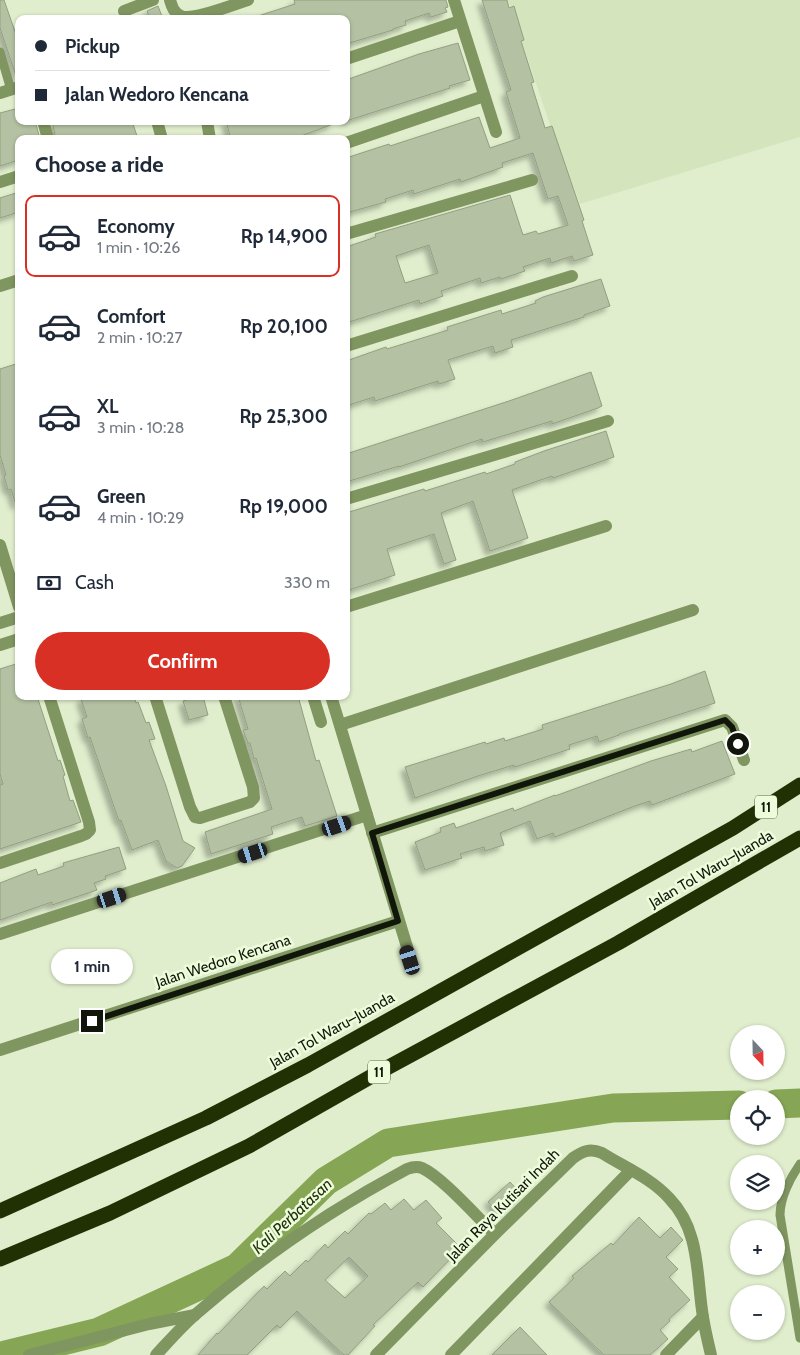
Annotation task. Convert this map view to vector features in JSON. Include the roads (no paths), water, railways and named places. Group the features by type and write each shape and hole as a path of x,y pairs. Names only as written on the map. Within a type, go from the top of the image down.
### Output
{"highway":[{"name":"Jalan Tol Waru–Juanda","path":"0,1211 188,1126 308,1065 733,828 800,785"},
{"name":"Jalan Tol Waru–Juanda","path":"0,1259 110,1214 248,1146 372,1076 618,943 800,838"}],"street":[{"path":"123,10 153,0"},
{"path":"170,0 174,12 179,15"},
{"path":"200,15 248,0"},
{"path":"454,0 496,132"},
{"path":"350,58 460,21"},
{"path":"350,142 484,96"},
{"path":"0,182 15,177"},
{"path":"350,233 532,180"},
{"path":"350,345 572,276"},
{"path":"0,286 15,281"},
{"path":"350,498 608,420"},
{"path":"350,606 606,526"},
{"path":"0,545 15,594"},
{"path":"340,725 693,610"},
{"path":"0,623 15,618"},
{"path":"0,645 15,640"},
{"path":"0,863 81,836 90,830 50,700"},
{"path":"156,700 190,807 195,817 200,818 250,802 254,798 253,787 225,700"},
{"path":"315,700 321,722"},
{"path":"332,700 410,960"},
{"path":"372,833 725,720 732,727 744,760"},
{"path":"0,934 367,815"},
{"name":"Jalan Wedoro Kencana","path":"0,1050 398,921"},
{"name":"Jalan Raya Kutisari Indah","path":"376,1355 573,1158 581,1152 594,1150 631,1170 659,1189 669,1198 681,1214 696,1250 703,1317 711,1355"},
{"path":"156,1355 195,1315 250,1270 337,1208 374,1185 412,1167 421,1168 436,1176 495,1234"},
{"path":"451,1355 631,1170"},
{"path":"29,1355 140,1326 195,1315"},
{"path":"666,1355 703,1317"}],"lane":[{"path":"0,52 10,90"},
{"path":"800,1164 792,1176 780,1205 780,1215 800,1338"}],"waterway":[{"name":"Kali Perbatasan","path":"785,1104 800,1103"},
{"name":"Kali Perbatasan","path":"5,1355 99,1332 237,1268 326,1181 388,1143 613,1108 730,1105"}]}
